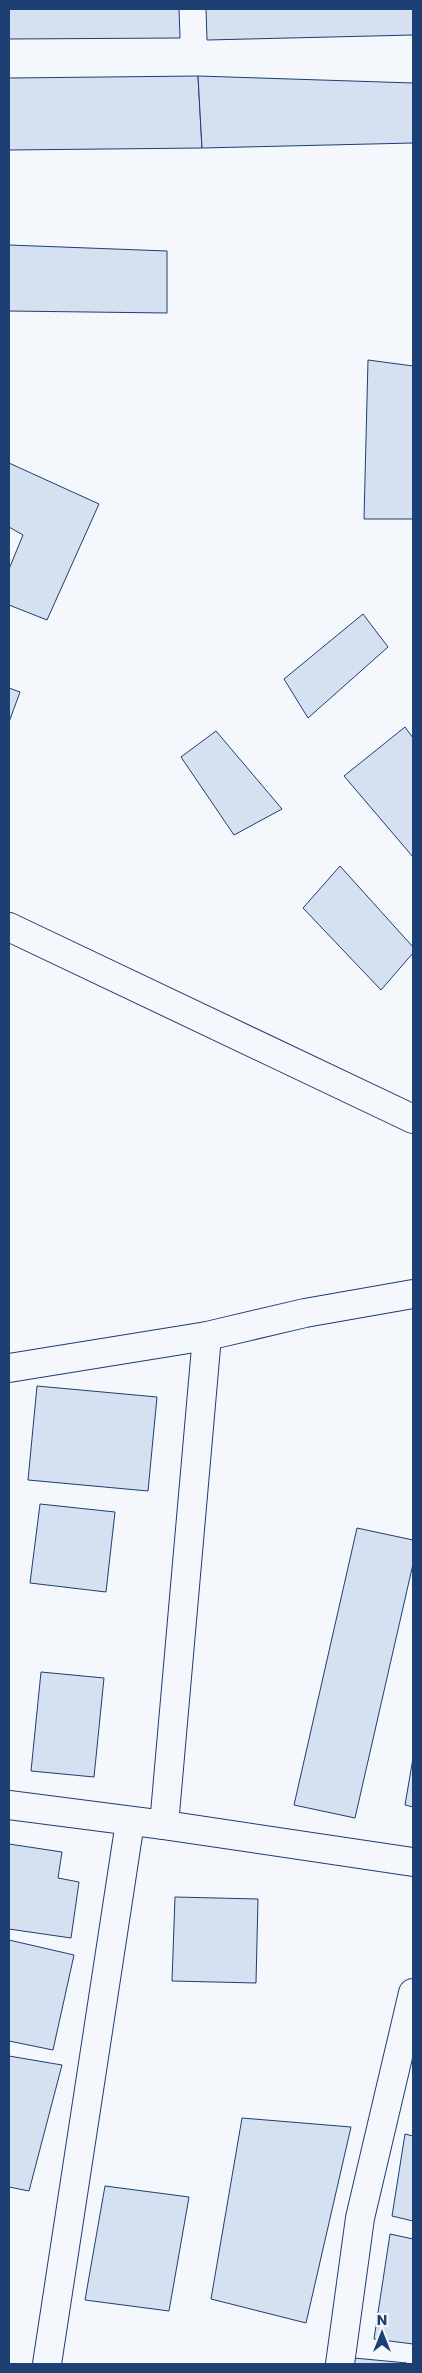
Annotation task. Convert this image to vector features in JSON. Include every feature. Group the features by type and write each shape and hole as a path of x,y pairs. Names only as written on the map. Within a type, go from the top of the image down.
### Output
{"main road":[{"path":"9,927 413,1119"},
{"path":"9,1368 208,1336 305,1313 413,1294"},
{"path":"164,1825 208,1336"},
{"path":"9,1806 164,1825 413,1862"},
{"path":"47,2364 130,1822"},
{"path":"340,2364 360,2218 413,1993"}],"building":[{"path":"9,9 179,9 180,38 9,39"},
{"path":"206,9 413,9 413,35 207,40"},
{"path":"198,76 202,148 9,150 9,78"},
{"path":"198,76 413,83 413,143 202,148"},
{"path":"9,245 167,251 167,313 9,311"},
{"path":"368,360 413,366 413,519 364,519"},
{"path":"9,463 99,504 47,620 9,605 9,569 23,535 9,527"},
{"path":"363,614 388,647 308,718 284,679"},
{"path":"9,688 20,692 9,722"},
{"path":"405,727 413,738 413,857 344,776"},
{"path":"216,731 282,809 234,835 181,757"},
{"path":"340,866 413,947 413,953 381,990 303,908"},
{"path":"37,1386 157,1397 148,1491 28,1480"},
{"path":"40,1504 115,1512 106,1592 30,1583"},
{"path":"357,1528 413,1540 413,1564 355,1818 294,1805"},
{"path":"41,1672 104,1678 94,1777 31,1771"},
{"path":"413,1758 413,1807 405,1805"},
{"path":"9,1844 62,1852 58,1878 79,1882 71,1938 9,1929"},
{"path":"175,1897 258,1899 256,1983 172,1981"},
{"path":"9,1940 74,1955 53,2050 9,2041"},
{"path":"9,2056 62,2065 29,2191 9,2187"},
{"path":"242,2118 351,2127 306,2323 211,2299"},
{"path":"405,2134 413,2136 413,2221 392,2216"},
{"path":"105,2186 189,2197 169,2311 85,2300"},
{"path":"390,2234 413,2239 413,2344 374,2339"},
{"path":"354,2358 407,2363 407,2364 353,2364"}]}
